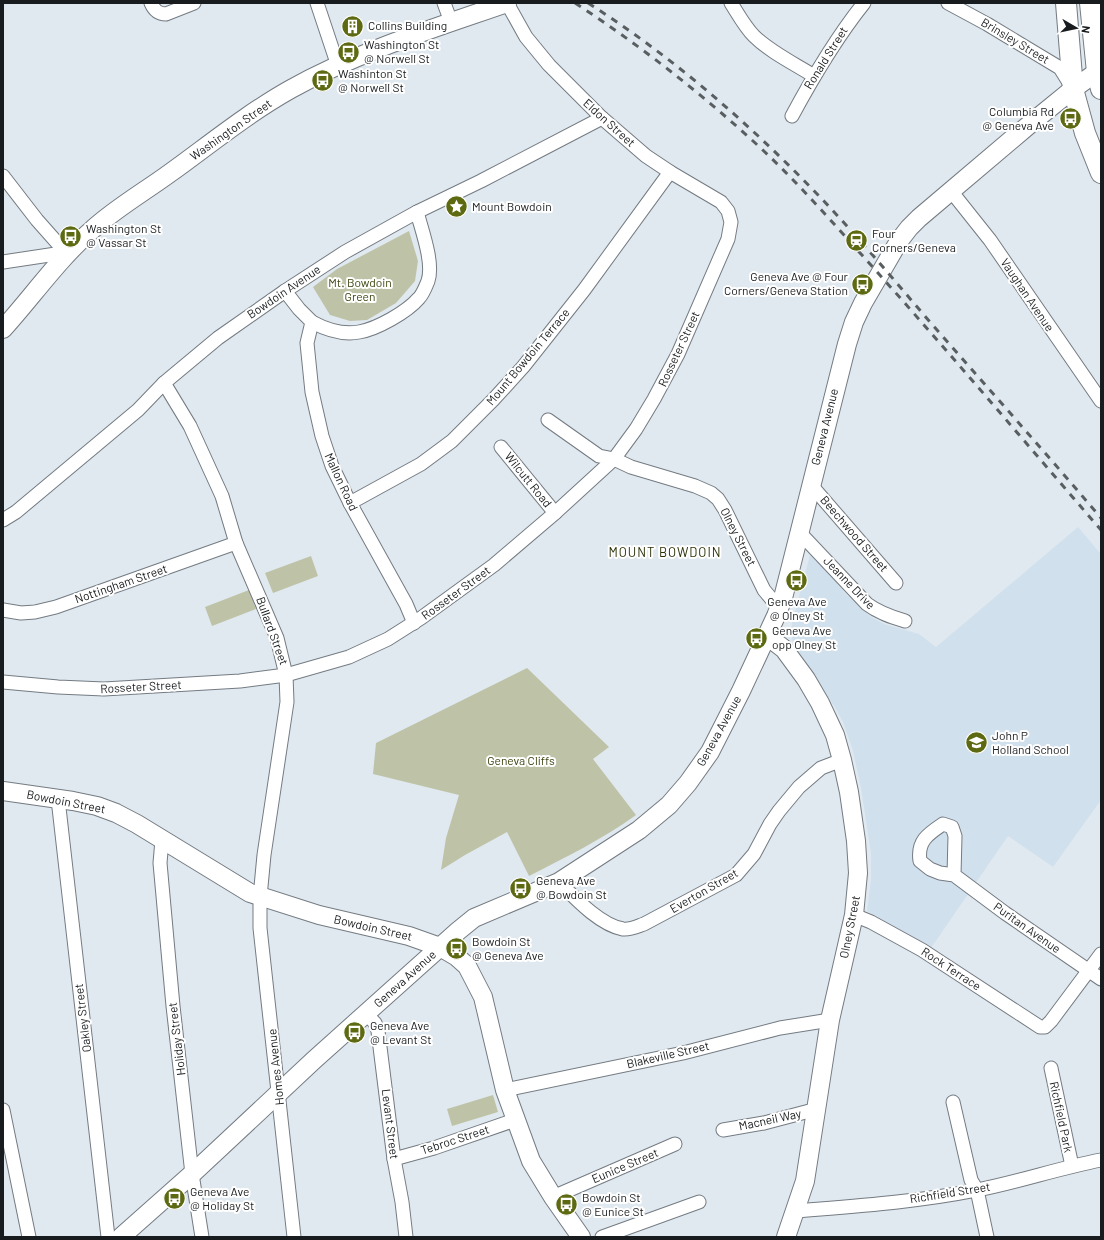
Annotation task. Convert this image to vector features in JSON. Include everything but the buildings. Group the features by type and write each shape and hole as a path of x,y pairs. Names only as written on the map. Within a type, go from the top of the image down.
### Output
{"main road":[{"name":"Washington Street","path":"3,329 92,229 259,109 290,90 338,66 451,22 507,3"},
{"path":"1066,3 1073,89 1085,133 1101,173"},
{"path":"1090,3 1100,77"},
{"name":"Geneva Avenue","path":"121,1237 192,1174 314,1060 440,946 474,918 559,882 640,830 669,805 688,783 710,752 741,691 780,608 800,533 839,372 854,322 860,308 899,241 919,218 1073,89 1100,77"},
{"name":"Olney Street","path":"767,636 784,649 806,679 820,703 835,735 849,792 856,841 858,873 854,915 830,1020 805,1181 796,1212 786,1237"},
{"name":"Bowdoin Street","path":"3,791 97,806 116,813 250,893 320,915 409,936 440,946 457,957 467,966 483,997 505,1090 531,1161 580,1237"}],"street":[{"path":"151,3 154,10 161,14 166,14 194,3"},
{"path":"317,3 338,66"},
{"path":"444,3 451,22"},
{"name":"Eldon Street","path":"507,3 526,37 548,65 602,118 646,156 721,202 728,211 731,221"},
{"path":"731,3 740,18 755,37 775,52 814,76"},
{"name":"Ronald Street","path":"792,116 814,76 864,3"},
{"name":"Brinsley Street","path":"948,3 963,6 1060,68 1073,89"},
{"name":"Bowdoin Avenue","path":"3,520 16,512 138,410 164,383 218,338 285,290 345,252 417,212 481,181 602,118"},
{"name":"Mount Bowdoin Terrace","path":"350,503 421,464 452,441 494,400 523,367 584,290 670,172"},
{"path":"3,176 37,220 68,255"},
{"name":"Vaughan Avenue","path":"951,191 990,240 1101,401"},
{"path":"285,290 299,309 312,322 321,327 337,332 358,332 380,325 404,311 420,297 428,281 430,268 417,212"},
{"name":"Rosseter Street","path":"3,682 58,688 104,689 240,681 286,675 349,657 388,639 414,623 494,565 555,513 614,459 636,429 678,354 728,238 731,221"},
{"path":"3,262 56,254 68,255"},
{"name":"Mallon Road","path":"312,322 307,343 312,392 322,436 332,466 350,503 406,604 414,623"},
{"name":"Bullard Street","path":"164,383 190,426 222,496 236,543 277,638 286,675 287,702 264,855 260,897"},
{"name":"Olney Street","path":"548,420 598,456 614,459 631,467 695,486 711,493 725,510 764,590 780,608"},
{"name":"Wilcutt Road","path":"501,447 555,513"},
{"name":"Beechwood Street","path":"811,485 896,583"},
{"name":"Jeanne Drive","path":"800,533 867,604 877,612 905,621"},
{"name":"Nottingham Street","path":"3,610 21,613 34,612 56,607 236,543"},
{"name":"Everton Street","path":"559,882 586,908 611,924 624,929 630,929 644,924 736,875 754,854 775,817 798,787 821,768 842,760"},
{"name":"Oakley Street","path":"58,799 108,1237"},
{"name":"Holiday Street","path":"162,840 160,863 173,1006 192,1174 202,1237"},
{"name":"Puritan Avenue","path":"954,875 1005,913 1101,979"},
{"name":"Homes Avenue","path":"260,897 260,928 294,1237"},
{"name":"Rock Terrace","path":"854,915 871,922 922,950 1040,1027 1045,1027 1088,970"},
{"path":"1088,970 1101,954"},
{"name":"Levant Street","path":"366,1014 375,1023 378,1030 394,1159 402,1202 406,1237"},
{"name":"Blakeville Street","path":"505,1090 683,1053 780,1028 830,1020"},
{"name":"Richfield Park","path":"1051,1068 1072,1166"},
{"path":"953,1102 971,1180 977,1190 987,1237"},
{"name":"Macneil Way","path":"723,1130 764,1123 817,1109"},
{"path":"3,1110 7,1149 29,1237"},
{"name":"Tebroc Street","path":"394,1159 434,1148 515,1120"},
{"name":"Eunice Street","path":"553,1197 675,1144"},
{"name":"Richfield Street","path":"796,1212 918,1199 977,1190 1101,1160"},
{"path":"602,1237 699,1202"}],"shaded area":[{"name":"John P Holland School","path":"1078,527 1101,554 1101,800 1053,867 1008,836 931,948 867,911 871,879 871,854 861,788 853,751 843,722 793,643 791,633 792,623 810,555 814,556 846,594 870,616 884,624 919,634 936,647"}],"green space":[{"name":"Mt. Bowdoin Green","path":"409,231 418,261 415,281 396,303 367,320 350,321 330,315 313,287 337,269"},
{"path":"311,556 318,576 273,593 265,573"},
{"path":"249,590 256,609 212,626 205,607"},
{"name":"Geneva Cliffs","path":"527,668 609,747 593,759 636,815 597,840 529,876 507,832 441,870 446,838 459,795 373,774 376,743"},
{"path":"493,1095 498,1112 452,1126 447,1109"}],"railway":[{"path":"575,3 644,51 689,86 732,122 784,170 899,297 1101,530"},
{"path":"588,3 650,46 710,93 767,144 821,198 863,244 1101,518"}],"place":[{"name":"Collins Building","path":"352,26"},
{"name":"Washington St @ Norwell St","path":"348,52"},
{"name":"Washinton St @ Norwell St","path":"323,81"},
{"name":"Columbia Rd @ Geneva Ave","path":"1070,119"},
{"name":"Mount Bowdoin","path":"457,207"},
{"name":"Washington St @ Vassar St","path":"70,236"},
{"name":"Four Corners/Geneva","path":"857,241"},
{"name":"Geneva Ave @ Four Corners/Geneva Station","path":"863,284"},
{"name":"Geneva Ave @ Olney St","path":"797,581"},
{"name":"Geneva Ave opp Olney St","path":"757,638"},
{"name":"John P Holland School","path":"976,743"},
{"name":"Geneva Ave @ Bowdoin St","path":"521,888"},
{"name":"Bowdoin St @ Geneva Ave","path":"457,949"},
{"name":"Geneva Ave @ Levant St","path":"354,1033"},
{"name":"Geneva Ave @ Holiday St","path":"175,1199"},
{"name":"Bowdoin St @ Eunice St","path":"567,1205"}],"district":[{"name":"MOUNT BOWDOIN","path":"665,552"}]}
